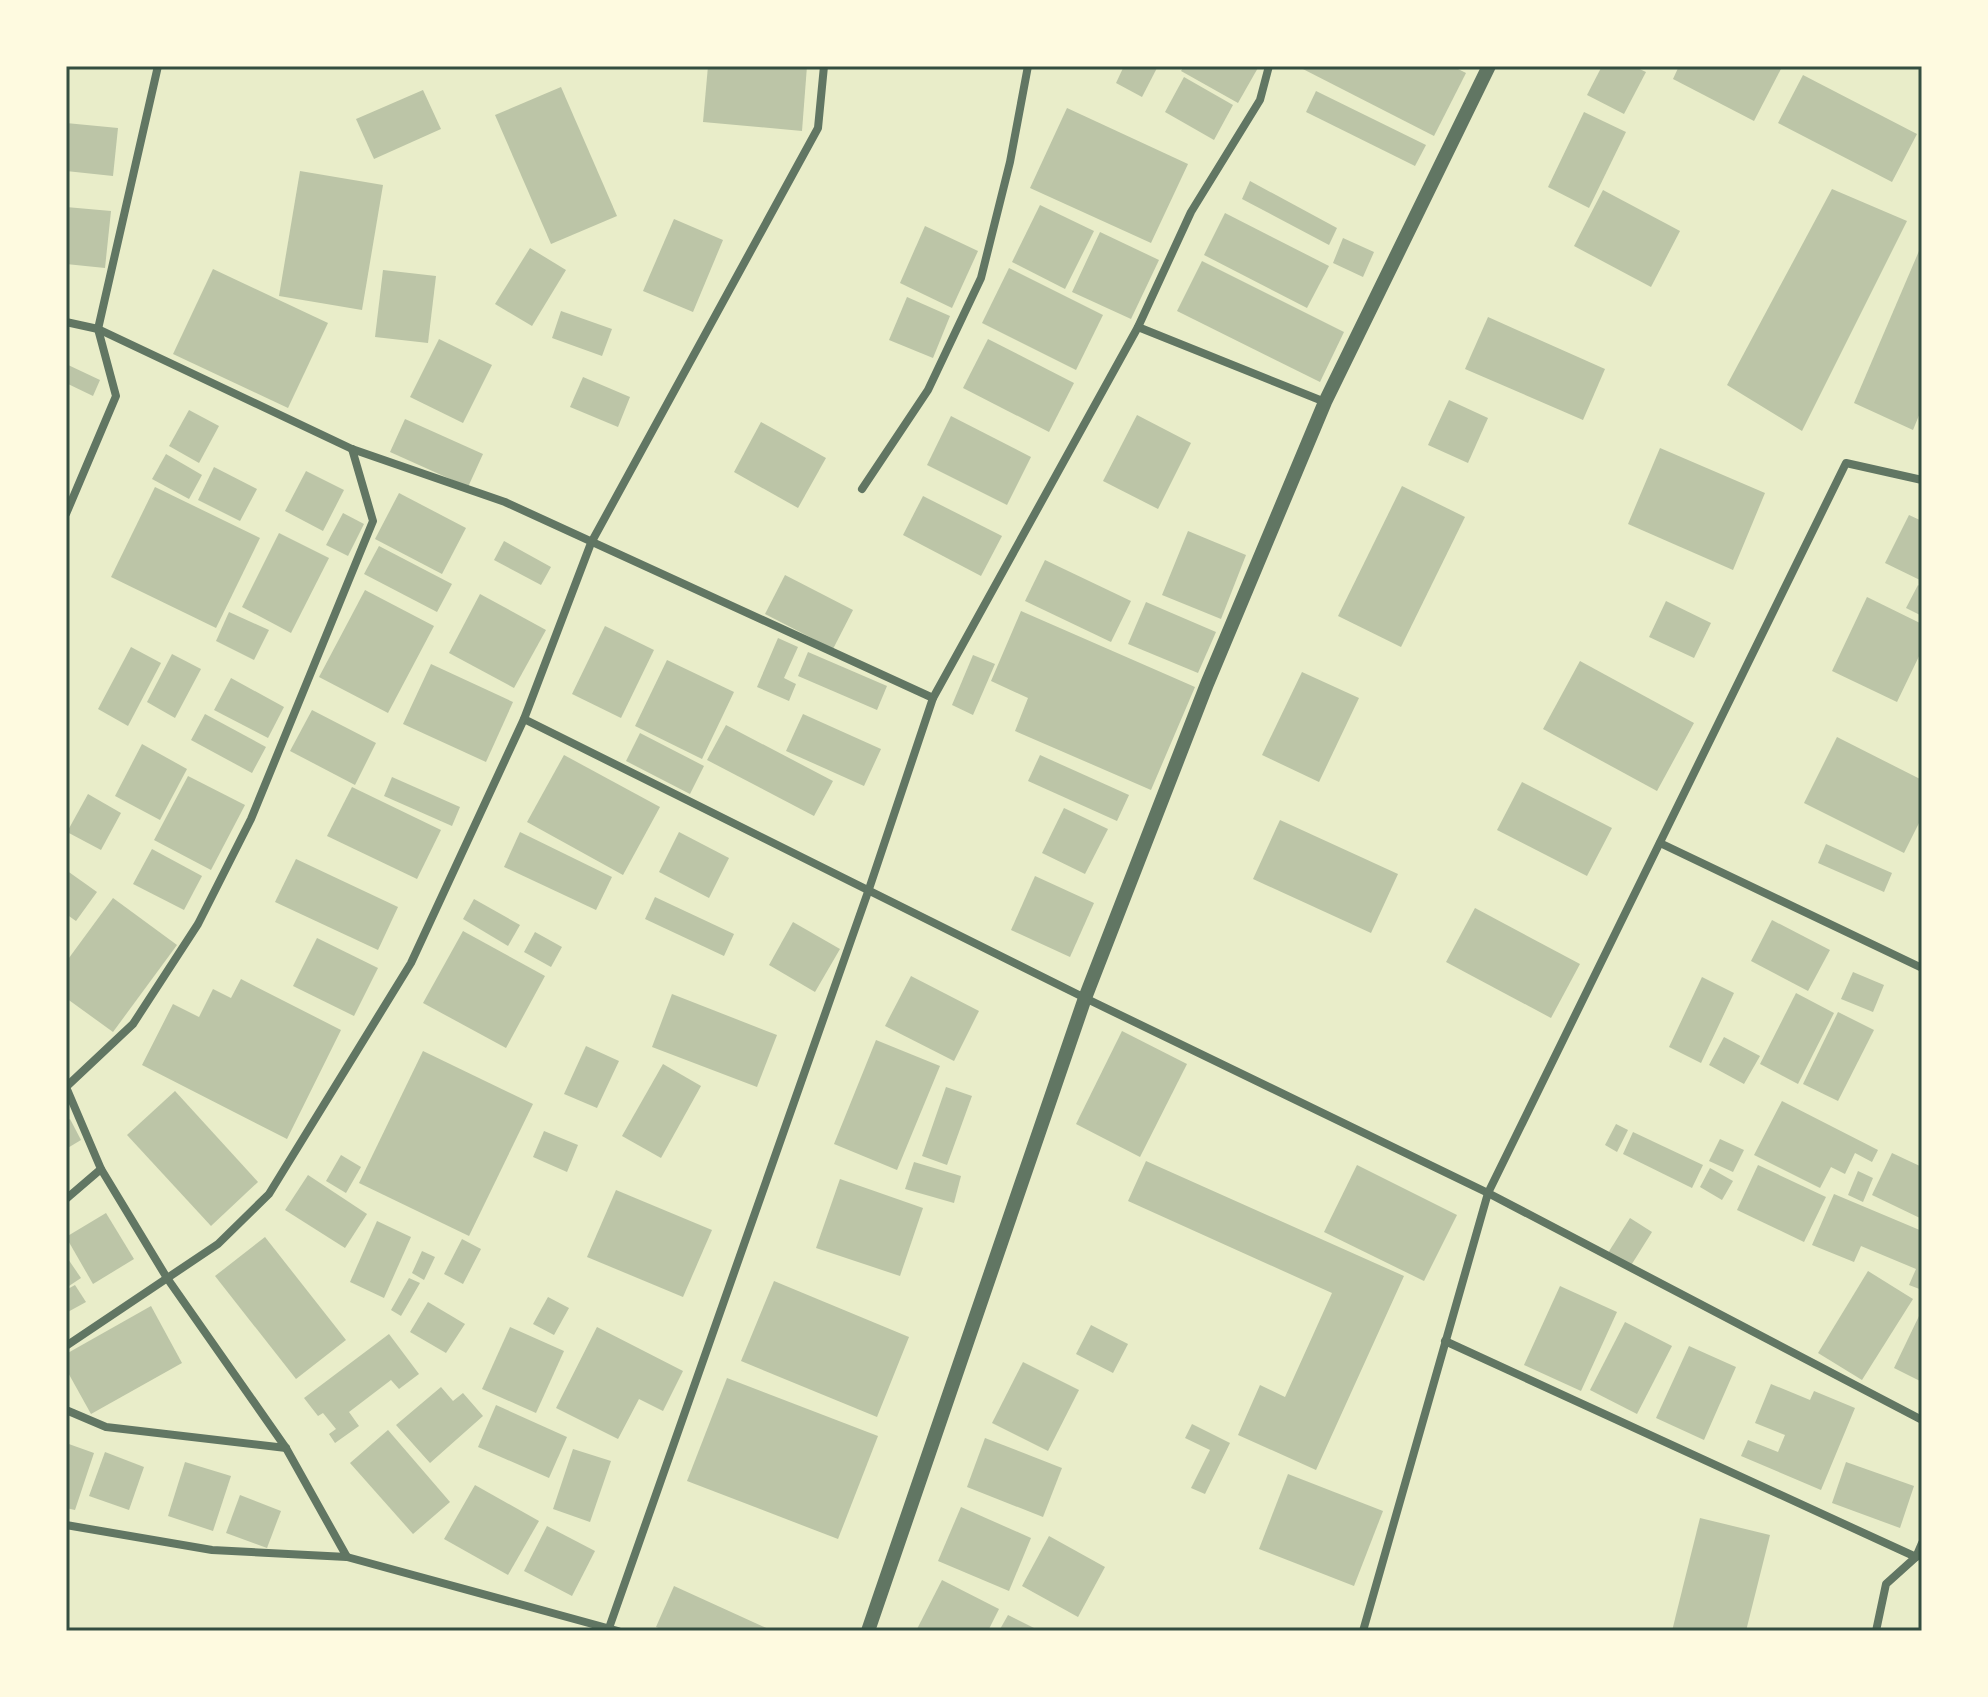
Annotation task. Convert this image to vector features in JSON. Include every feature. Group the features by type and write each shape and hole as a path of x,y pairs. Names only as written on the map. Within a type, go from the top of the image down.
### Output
{"street":[{"path":"66,514 116,396 98,329 158,66"},
{"path":"66,1346 218,1244 269,1194 411,963 524,719 591,543 818,128 824,66"},
{"path":"862,489 928,390 981,278 1010,162 1028,66"},
{"path":"66,1525 212,1550 347,1557 614,1629 933,698 1138,327 1191,212 1260,100 1269,66"},
{"path":"868,1631 1085,998 1207,684 1325,402 1489,66"},
{"path":"66,322 98,329 352,449 505,502 933,698"},
{"path":"1138,327 1325,402"},
{"path":"347,1557 286,1448 167,1278 101,1169 66,1087 133,1024 198,924 251,819 373,521 352,449"},
{"path":"1363,1631 1488,1193 1846,463 1922,480"},
{"path":"524,719 1085,998 1488,1193 1922,1420"},
{"path":"1660,843 1922,968"},
{"path":"66,1199 101,1169"},
{"path":"1445,1341 1916,1557"},
{"path":"66,1410 106,1427 286,1448"},
{"path":"1876,1631 1886,1584 1916,1557 1922,1543"}],"building":[{"path":"708,66 807,66 802,131 703,122"},
{"path":"1124,66 1158,66 1142,97 1116,83"},
{"path":"1184,66 1259,66 1238,103 1181,71"},
{"path":"1297,66 1452,66 1466,73 1434,136"},
{"path":"1602,66 1633,66 1646,72 1624,114 1587,95"},
{"path":"1679,66 1782,67 1754,121 1673,79"},
{"path":"1803,75 1917,134 1892,182 1778,123"},
{"path":"1184,77 1233,105 1214,140 1165,112"},
{"path":"561,87 617,216 551,244 495,115"},
{"path":"423,90 441,129 374,159 356,119"},
{"path":"1316,91 1426,145 1415,166 1306,112"},
{"path":"1067,108 1188,164 1151,243 1030,188"},
{"path":"1584,112 1626,132 1589,208 1548,187"},
{"path":"66,123 118,128 113,176 66,171"},
{"path":"300,171 383,185 362,310 279,296"},
{"path":"1250,181 1337,228 1329,245 1242,199"},
{"path":"1832,189 1907,221 1802,431 1727,385"},
{"path":"1603,190 1680,231 1651,287 1574,246"},
{"path":"1040,205 1094,231 1065,289 1012,262"},
{"path":"66,207 111,211 105,268 66,264"},
{"path":"1225,213 1329,266 1307,308 1204,255"},
{"path":"674,219 723,240 693,312 643,291"},
{"path":"925,226 978,251 952,308 900,283"},
{"path":"1100,232 1159,260 1131,319 1072,292"},
{"path":"1343,238 1374,252 1363,277 1333,263"},
{"path":"1922,244 1922,408 1913,430 1854,403"},
{"path":"530,248 566,270 532,326 495,304"},
{"path":"1202,261 1344,332 1320,382 1177,311"},
{"path":"1009,268 1103,315 1076,370 982,323"},
{"path":"213,269 328,323 288,408 173,354"},
{"path":"383,270 436,276 428,343 375,337"},
{"path":"907,297 950,316 933,358 889,340"},
{"path":"561,311 612,329 602,356 552,338"},
{"path":"1488,317 1605,369 1583,420 1465,369"},
{"path":"439,339 492,365 463,423 410,397"},
{"path":"988,339 1074,383 1049,432 963,388"},
{"path":"66,364 100,380 93,396 66,383"},
{"path":"583,377 630,397 618,427 570,407"},
{"path":"1449,400 1488,418 1468,463 1428,445"},
{"path":"189,410 219,426 199,463 169,446"},
{"path":"1137,415 1191,443 1158,509 1103,481"},
{"path":"951,416 1031,457 1007,505 927,465"},
{"path":"405,419 483,454 468,487 390,452"},
{"path":"761,422 826,458 798,508 734,472"},
{"path":"1660,448 1765,493 1733,570 1628,524"},
{"path":"166,454 202,475 189,499 152,479"},
{"path":"214,467 257,489 240,521 198,500"},
{"path":"306,471 344,490 323,531 285,511"},
{"path":"1402,486 1465,517 1401,647 1338,616"},
{"path":"155,487 260,538 216,628 111,577"},
{"path":"399,493 466,528 442,574 375,539"},
{"path":"923,496 1002,536 981,576 903,535"},
{"path":"343,513 364,524 348,556 326,545"},
{"path":"1909,515 1922,521 1922,581 1885,563"},
{"path":"1188,531 1246,555 1221,619 1162,595"},
{"path":"279,533 329,558 291,633 242,607"},
{"path":"504,541 551,567 541,585 494,560"},
{"path":"379,546 452,584 437,612 364,574"},
{"path":"1045,560 1131,601 1111,642 1025,601"},
{"path":"785,575 853,610 833,649 765,614"},
{"path":"1918,585 1922,588 1922,616 1906,608"},
{"path":"365,590 434,626 388,713 319,677"},
{"path":"480,594 546,630 514,688 449,653"},
{"path":"1867,597 1922,624 1922,650 1897,702 1832,671"},
{"path":"1666,601 1711,623 1694,658 1649,637"},
{"path":"1146,602 1216,632 1198,673 1128,644"},
{"path":"1021,611 1195,687 1151,790 1015,731 1028,698 991,681"},
{"path":"229,612 269,630 254,660 216,641"},
{"path":"605,626 654,650 621,718 572,694"},
{"path":"778,638 798,647 784,678 796,684 789,701 757,687"},
{"path":"131,647 161,663 128,726 98,709"},
{"path":"808,652 887,686 877,710 798,676"},
{"path":"172,654 201,669 175,718 147,702"},
{"path":"973,655 995,664 973,715 952,705"},
{"path":"667,660 734,692 702,759 635,726"},
{"path":"1580,661 1694,723 1657,791 1543,729"},
{"path":"431,664 513,702 486,762 403,724"},
{"path":"1302,672 1359,698 1319,782 1262,755"},
{"path":"231,678 284,707 268,738 214,710"},
{"path":"312,710 376,743 355,785 290,751"},
{"path":"205,714 266,747 252,773 191,740"},
{"path":"803,714 881,749 864,786 786,751"},
{"path":"726,725 833,781 814,816 707,760"},
{"path":"640,733 704,766 690,794 626,761"},
{"path":"1837,737 1922,780 1922,817 1904,853 1804,803"},
{"path":"142,744 187,769 160,820 115,796"},
{"path":"564,755 660,807 623,875 527,822"},
{"path":"1040,755 1129,795 1117,821 1028,781"},
{"path":"188,776 245,805 211,870 154,840"},
{"path":"392,777 460,807 452,826 384,796"},
{"path":"1522,782 1612,828 1587,876 1497,830"},
{"path":"352,787 441,830 417,879 327,836"},
{"path":"88,794 121,813 101,850 67,832"},
{"path":"1064,808 1108,829 1085,874 1042,853"},
{"path":"1280,820 1398,874 1371,933 1253,879"},
{"path":"520,832 612,877 596,910 504,867"},
{"path":"679,832 729,858 709,898 659,872"},
{"path":"1826,844 1892,873 1884,892 1818,863"},
{"path":"152,849 202,876 184,910 133,884"},
{"path":"296,859 398,907 378,950 275,902"},
{"path":"66,870 97,892 76,921 66,914"},
{"path":"1035,876 1094,903 1070,957 1011,930"},
{"path":"655,897 734,934 724,956 645,919"},
{"path":"113,898 177,945 113,1032 66,998 66,962"},
{"path":"474,899 520,925 508,946 463,919"},
{"path":"1475,908 1580,964 1551,1018 1446,962"},
{"path":"1772,920 1830,950 1808,991 1751,961"},
{"path":"793,922 840,949 815,992 769,965"},
{"path":"463,931 545,976 506,1048 423,1003"},
{"path":"535,932 562,947 551,967 524,952"},
{"path":"317,938 378,968 354,1016 293,986"},
{"path":"1853,972 1884,985 1873,1012 1841,999"},
{"path":"911,976 979,1011 954,1061 885,1026"},
{"path":"1702,977 1734,993 1701,1063 1669,1047"},
{"path":"241,979 341,1030 287,1139 142,1065 173,1004 199,1017 213,989 231,998"},
{"path":"1796,993 1834,1013 1798,1084 1760,1064"},
{"path":"672,994 777,1035 757,1087 652,1047"},
{"path":"1838,1012 1874,1030 1838,1101 1803,1084"},
{"path":"1122,1031 1187,1064 1140,1157 1076,1124"},
{"path":"1724,1037 1760,1056 1744,1084 1709,1065"},
{"path":"876,1040 940,1066 897,1170 834,1144"},
{"path":"586,1046 619,1061 597,1108 564,1094"},
{"path":"423,1051 533,1104 469,1236 359,1183"},
{"path":"663,1064 701,1086 661,1158 622,1136"},
{"path":"946,1087 972,1096 947,1165 922,1156"},
{"path":"175,1091 258,1182 211,1226 127,1135"},
{"path":"1782,1101 1878,1150 1872,1162 1855,1153 1845,1174 1831,1167 1820,1188 1754,1155"},
{"path":"70,1119 81,1140 66,1149 66,1121"},
{"path":"1616,1124 1628,1130 1617,1152 1605,1145"},
{"path":"544,1131 578,1145 567,1172 533,1157"},
{"path":"1633,1132 1703,1165 1692,1188 1623,1154"},
{"path":"1720,1139 1744,1150 1733,1172 1709,1161"},
{"path":"1892,1153 1922,1167 1922,1219 1872,1195"},
{"path":"341,1155 361,1167 346,1193 326,1181"},
{"path":"1146,1161 1404,1276 1316,1470 1238,1435 1260,1385 1285,1397 1332,1293 1128,1201"},
{"path":"914,1162 961,1176 954,1203 905,1189"},
{"path":"1357,1165 1457,1215 1424,1281 1324,1232"},
{"path":"1758,1165 1826,1197 1804,1242 1737,1210"},
{"path":"1710,1168 1733,1181 1722,1200 1700,1187"},
{"path":"1858,1171 1873,1178 1863,1202 1848,1195"},
{"path":"308,1175 367,1214 345,1248 285,1210"},
{"path":"840,1179 923,1208 900,1276 816,1248"},
{"path":"616,1190 712,1230 683,1297 587,1257"},
{"path":"1834,1194 1922,1231 1922,1290 1909,1285 1916,1269 1861,1246 1854,1262 1812,1245"},
{"path":"106,1213 134,1259 93,1284 66,1237"},
{"path":"1630,1218 1652,1232 1630,1267 1608,1253"},
{"path":"377,1221 411,1237 384,1298 350,1282"},
{"path":"265,1237 346,1340 296,1379 215,1276"},
{"path":"462,1239 481,1249 463,1284 444,1274"},
{"path":"422,1251 435,1257 424,1280 412,1273"},
{"path":"66,1256 81,1278 66,1288"},
{"path":"1868,1271 1913,1299 1862,1380 1818,1353"},
{"path":"409,1278 420,1283 401,1316 391,1310"},
{"path":"774,1281 909,1337 877,1417 741,1361"},
{"path":"75,1285 86,1302 66,1313 66,1290"},
{"path":"1560,1286 1617,1312 1581,1391 1524,1365"},
{"path":"548,1297 569,1308 554,1335 533,1324"},
{"path":"428,1302 465,1324 446,1353 410,1332"},
{"path":"151,1306 182,1363 91,1414 66,1369 66,1354"},
{"path":"1919,1316 1922,1317 1922,1382 1894,1368"},
{"path":"1625,1322 1672,1346 1637,1414 1590,1390"},
{"path":"1091,1325 1128,1344 1113,1373 1076,1354"},
{"path":"510,1327 564,1351 536,1413 482,1389"},
{"path":"597,1327 683,1371 663,1411 639,1399 618,1439 556,1408"},
{"path":"389,1334 419,1374 399,1389 391,1380 349,1412 359,1426 335,1443 329,1434 336,1429 323,1413 318,1416 304,1398"},
{"path":"1689,1346 1736,1367 1704,1440 1656,1418"},
{"path":"1023,1362 1079,1390 1048,1451 992,1423"},
{"path":"727,1378 878,1436 838,1539 687,1481"},
{"path":"1771,1384 1810,1400 1814,1391 1855,1408 1821,1490 1741,1456 1748,1440 1778,1452 1785,1435 1755,1423"},
{"path":"441,1387 453,1401 463,1393 483,1416 430,1463 396,1425"},
{"path":"496,1405 567,1437 549,1478 478,1447"},
{"path":"1192,1424 1230,1443 1205,1494 1191,1488 1210,1450 1185,1438"},
{"path":"388,1430 450,1502 413,1534 350,1463"},
{"path":"985,1438 1062,1468 1043,1517 967,1487"},
{"path":"66,1443 94,1453 75,1510 66,1508"},
{"path":"573,1449 611,1461 590,1522 553,1509"},
{"path":"105,1452 144,1467 129,1510 89,1496"},
{"path":"185,1462 231,1476 213,1531 168,1516"},
{"path":"1846,1462 1914,1486 1900,1528 1832,1503"},
{"path":"1288,1474 1383,1511 1354,1586 1259,1549"},
{"path":"475,1485 539,1521 508,1575 444,1539"},
{"path":"240,1495 281,1511 267,1548 226,1533"},
{"path":"961,1507 1031,1538 1009,1591 938,1561"},
{"path":"1700,1518 1770,1535 1746,1631 1672,1631"},
{"path":"547,1526 595,1551 572,1596 524,1571"},
{"path":"1049,1536 1105,1567 1078,1617 1022,1586"},
{"path":"942,1580 999,1609 988,1631 916,1631"},
{"path":"674,1586 773,1631 666,1631 656,1627"},
{"path":"1008,1615 1040,1631 999,1631"}]}
